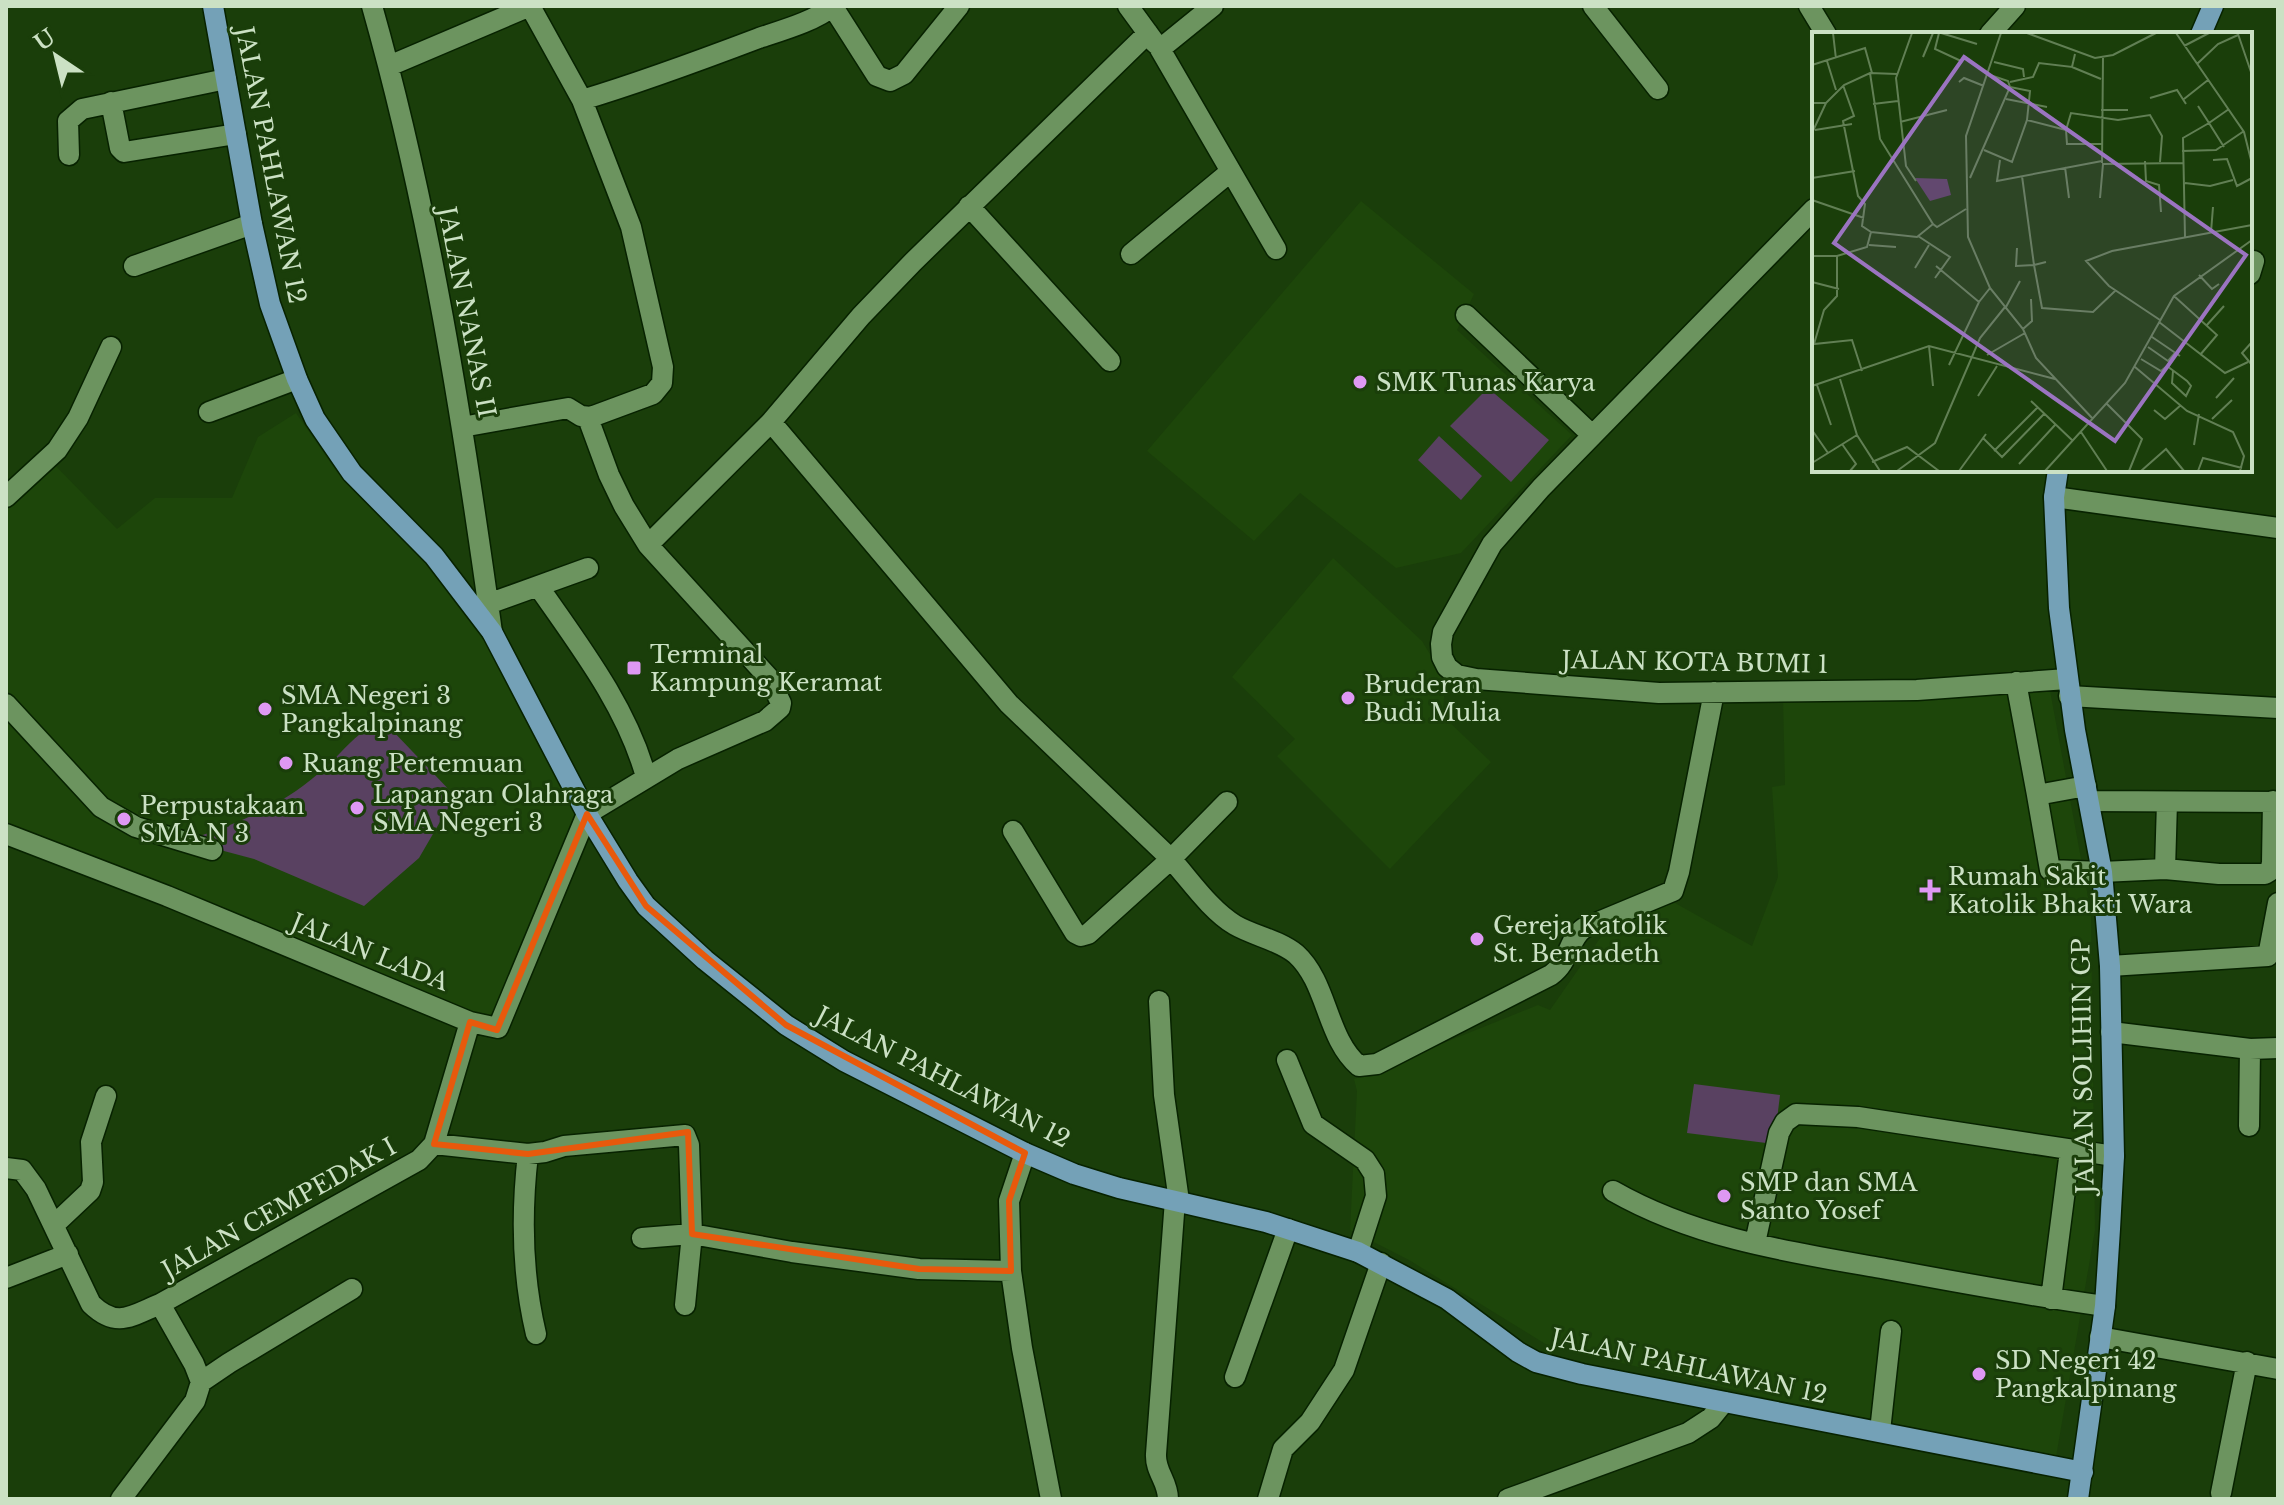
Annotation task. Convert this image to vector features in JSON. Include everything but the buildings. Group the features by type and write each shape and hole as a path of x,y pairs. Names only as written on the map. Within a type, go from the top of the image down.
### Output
{"main road":[{"name":"JALAN PAHLAWAN 12","path":"213,6 252,224 270,304 315,419 352,473 434,556 492,632 587,814 646,906 705,960 786,1025 844,1061 1025,1153 1104,1183 1288,1229 1358,1252 1447,1299 1536,1362 1563,1370 2083,1472"},
{"path":"2202,32 2213,6"},
{"name":"JALAN SOLIHIN GP","path":"2058,472 2054,497 2059,608 2068,687 2102,872 2110,966 2114,1156 2105,1306 2078,1499"}],"street":[{"name":"JALAN NANAS II","path":"372,6 419,195 462,427 492,632"},
{"path":"389,66 530,6 582,100 631,227 663,375 662,383 653,394 588,418"},
{"path":"582,100 657,77 795,25 833,7 877,76 890,81 909,69 959,6"},
{"path":"1128,6 1154,41 1276,249"},
{"path":"648,545 771,422 861,316 969,206 1154,41 1213,6"},
{"path":"1593,6 1658,89"},
{"path":"1809,6 1825,32"},
{"path":"1992,32 2012,7"},
{"path":"69,155 67,126 75,113 111,102 226,79"},
{"path":"111,102 120,148 124,152 236,134"},
{"path":"1131,254 1230,172"},
{"path":"969,206 1110,361"},
{"name":"JALAN KOTA BUMI 1","path":"1812,211 1592,435 1492,544 1443,632 1442,657 1447,667 1457,675 1476,679 1659,693 1917,690 2016,682 2278,708"},
{"path":"134,266 252,224"},
{"path":"1466,315 1592,435"},
{"path":"6,497 57,450 78,418 111,347"},
{"path":"209,412 297,379"},
{"path":"462,427 568,408 588,418 609,475 648,545 769,678 781,703 780,708 765,721 678,759 587,814"},
{"path":"771,422 1009,704 1171,859 1231,923 1297,955 1311,976 1347,1055 1359,1066 1377,1064 1551,975 1563,965 1578,932 1673,891 1714,692"},
{"path":"2054,497 2278,528"},
{"path":"488,604 588,568"},
{"path":"538,586 597,671 640,757 646,777"},
{"path":"2016,682 2050,870 2102,872 2165,869 2219,874 2265,874 2270,871 2276,802 2167,802 2088,793 2037,795"},
{"path":"6,704 101,807 136,827 212,850"},
{"path":"1013,831 1075,933 1081,936 1088,934 1171,859 1227,802"},
{"path":"2165,869 2167,802"},
{"name":"JALAN LADA","path":"6,834 167,896 470,1022 495,1029 500,1026 587,814"},
{"path":"2110,966 2268,956 2278,903"},
{"path":"1159,1001 1164,1095 1177,1201 1155,1462 1165,1481 1168,1499"},
{"name":"JALAN CEMPEDAK I","path":"6,1168 17,1168 27,1175 91,1304 103,1316 120,1321 160,1304 419,1160 434,1144 470,1022"},
{"path":"2111,1032 2250,1049 2278,1048"},
{"path":"2249,1126 2250,1049"},
{"path":"1287,1060 1313,1124 1365,1160 1374,1174 1376,1196 1358,1252"},
{"path":"54,1225 90,1191 93,1182 91,1142 106,1096"},
{"path":"1755,1243 1779,1133 1785,1122 1796,1114 1858,1117 2114,1156"},
{"path":"434,1144 528,1154 564,1146 685,1135 688,1141 692,1234 685,1305"},
{"path":"2051,1299 2070,1151"},
{"path":"1025,1153 1009,1201 1011,1271 1022,1348 1051,1499"},
{"path":"528,1154 525,1271 526,1291 536,1334"},
{"path":"1613,1191 1647,1210 1717,1235 2051,1299 2105,1306"},
{"path":"1235,1377 1288,1229"},
{"path":"642,1238 692,1234 792,1252 919,1269 1011,1271"},
{"path":"6,1278 68,1254"},
{"path":"1268,1499 1283,1449 1310,1422 1344,1370 1381,1263"},
{"path":"121,1499 195,1401 201,1382 352,1289"},
{"path":"160,1304 201,1382"},
{"path":"1880,1431 1891,1331"},
{"path":"2100,1337 2278,1369"},
{"path":"2221,1493 2247,1362"},
{"path":"1508,1499 1688,1433 1711,1418 1724,1402"}],"highlighted area":[{"path":"587,814 646,906 786,1025 1025,1153 1009,1201 1011,1271 919,1269 692,1234 688,1132 528,1154 434,1144 470,1022 497,1030"}],"shaded area":[{"name":"SMK Tunas Karya","path":"1361,201 1474,294 1457,330 1572,435 1461,553 1396,568 1300,493 1254,541 1147,451"},
{"path":"1488,388 1549,440 1511,482 1450,426"},
{"name":"SMA Negeri 3 Pangkalpinang","path":"296,413 337,472 469,606 579,812 498,1028 6,825 6,499 50,460 117,529 155,498 232,498 258,437"},
{"path":"1439,436 1482,476 1461,500 1418,460"},
{"name":"Bruderan Budi Mulia","path":"1333,558 1422,641 1445,679 1443,716 1491,762 1390,869 1277,756 1295,739 1232,677"},
{"name":"SMP dan SMA Santo Yosef","path":"2049,685 2091,913 2095,1230 2056,1457 1876,1424 1547,1345 1409,1260 1350,1230 1357,1091 1354,1079 1538,1005 1550,1010 1612,921 1675,903 1752,946 1778,877 1772,787 1785,785 1783,698"},
{"name":"Lapangan Olahraga SMA Negeri 3","path":"374,725 390,728 455,796 419,858 364,906 254,859 194,843 194,838 244,819 291,795"},
{"path":"1694,1084 1780,1095 1774,1144 1687,1133"}],"place":[{"name":"SMK Tunas Karya","path":"1360,382"},
{"name":"Terminal Kampung Keramat","path":"634,668"},
{"name":"Bruderan Budi Mulia","path":"1348,698"},
{"name":"SMA Negeri 3 Pangkalpinang","path":"265,709"},
{"name":"Ruang Pertemuan","path":"286,763"},
{"name":"Lapangan Olahraga SMA Negeri 3","path":"357,808"},
{"name":"Perpustakaan SMA N 3","path":"124,819"},
{"name":"Rumah Sakit Katolik Bhakti Wara","path":"1930,890"},
{"name":"Gereja Katolik St. Bernadeth","path":"1477,939"},
{"name":"SMP dan SMA Santo Yosef","path":"1724,1196"},
{"name":"SD Negeri 42 Pangkalpinang","path":"1979,1374"}]}
